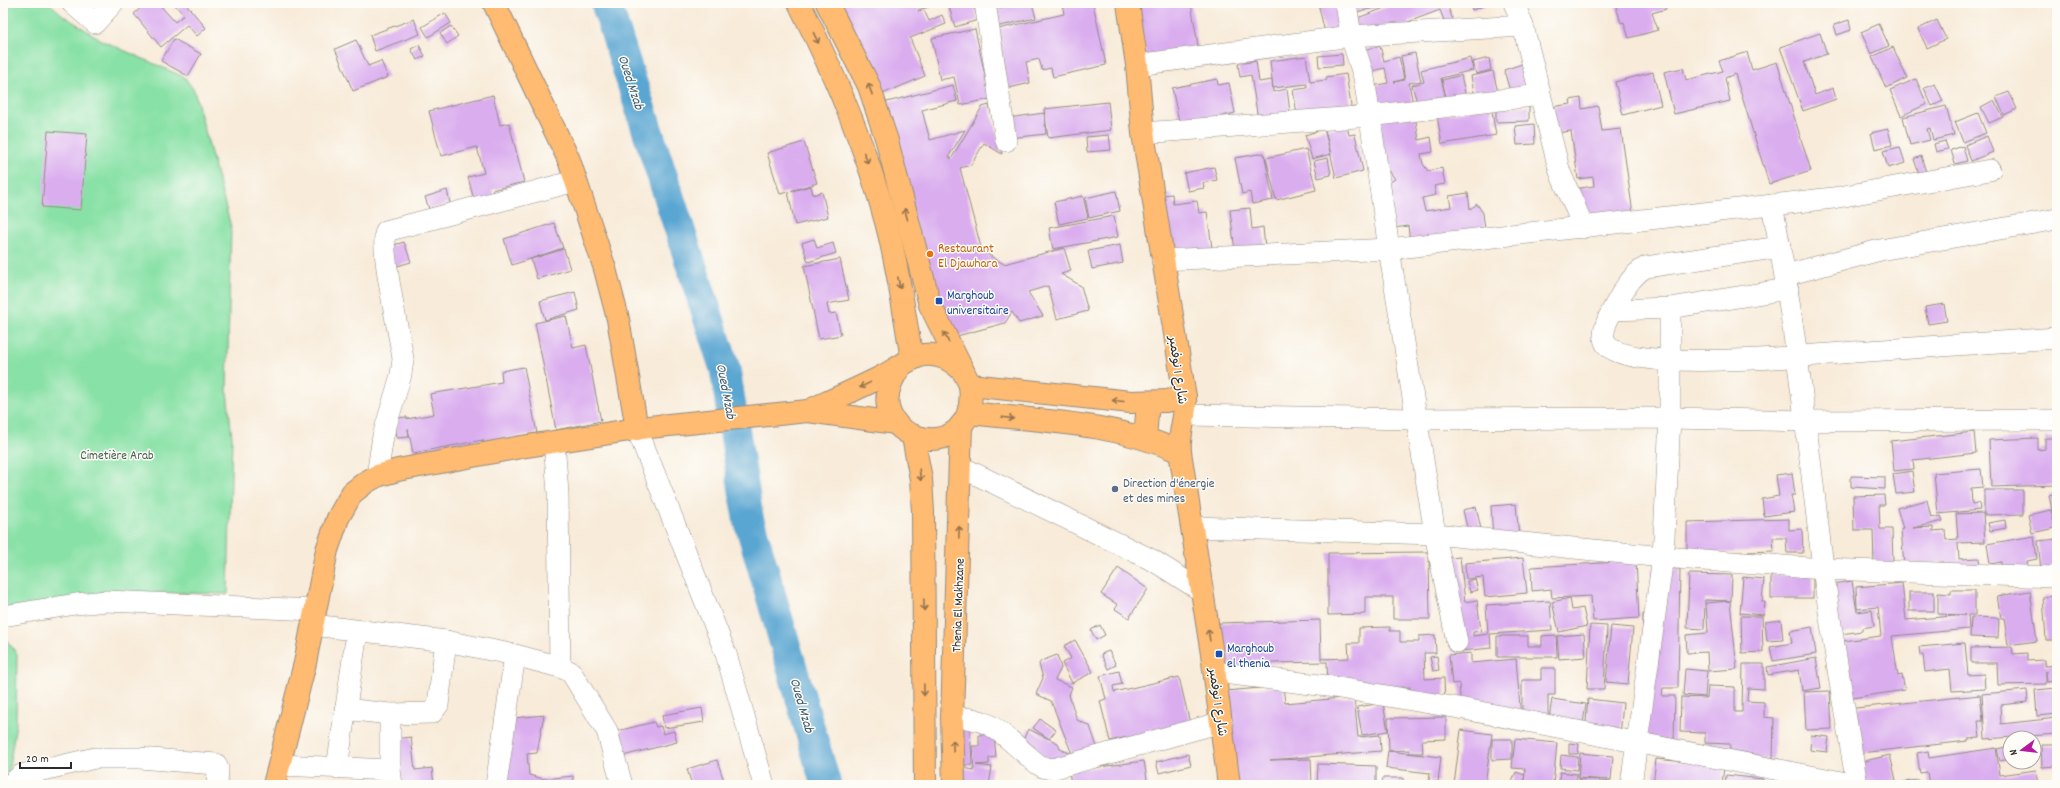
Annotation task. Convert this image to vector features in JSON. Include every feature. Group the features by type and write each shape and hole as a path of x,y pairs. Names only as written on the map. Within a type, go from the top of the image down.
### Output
{"main road":[{"path":"494,3 569,160 605,270 643,428"},
{"path":"799,3 821,48 872,172 887,223 906,363"},
{"path":"827,3 869,86 887,141 930,305 967,378 972,399 965,419 952,434 939,439 926,440 914,437 902,430 896,423 888,407 888,392 891,378 906,363"},
{"name":"شارع 1 نوفمبر","path":"1128,3 1137,65 1143,133 1184,406 1180,432 1180,452 1215,672 1229,785"},
{"path":"802,411 926,355 940,356 953,362 967,378 1113,401 1148,402 1184,406"},
{"path":"1145,438 1148,402"},
{"path":"277,775 314,618 327,550 338,518 352,492 378,476 412,467 643,428 802,411 896,423"},
{"path":"965,419 1112,430 1145,438 1180,452"},
{"name":"Thenia El Makhzane","path":"954,785 952,718 960,467 965,419"},
{"path":"914,437 923,512 925,785"}],"street":[{"path":"72,3 95,23 113,3"},
{"path":"985,3 1006,141"},
{"path":"1346,3 1351,36 1364,77 1389,250 1416,419 1435,534 1457,642"},
{"path":"1514,3 1523,26 1562,177 1572,197 1582,228"},
{"path":"1137,65 1351,36 1523,26"},
{"path":"1143,133 1370,116 1540,95"},
{"path":"1162,260 1389,250 1772,205 1896,188 1990,170"},
{"path":"378,476 383,436 401,375 403,359 386,259 384,240 386,230 575,181"},
{"path":"1215,672 1335,687 1459,708 1857,785 1823,569 1798,357 1787,282 1772,205"},
{"path":"1613,310 1670,308 1787,282 1880,250 2057,219"},
{"path":"1780,247 1646,268 1640,271 1631,280 1613,310 1604,332 1606,344 1614,350 1625,354 1672,360 1798,357 2057,338"},
{"path":"1630,785 1663,557 1672,360 1670,308"},
{"path":"1184,406 1416,419 1670,418 1806,421 2057,420"},
{"path":"643,428 726,654 764,785"},
{"path":"554,442 558,493 560,667"},
{"path":"960,467 1154,561 1203,592"},
{"path":"1192,527 1435,534 1663,557 1823,569 2057,577"},
{"path":"3,616 76,604 107,601 314,618 357,632 446,641 516,655 560,667 571,672 577,680 607,731 622,785"},
{"path":"337,768 357,632"},
{"path":"345,709 390,714 426,715 436,710 438,705 446,641"},
{"path":"496,785 516,655"},
{"path":"277,775 337,768 391,778 390,714"},
{"path":"952,718 972,718 986,723 998,730 1042,768 1052,769 1222,722"},
{"path":"10,785 21,775 95,758 138,758 216,764 218,769 217,785"}],"green space":[{"name":"Cimetière Arab","path":"3,3 49,3 64,16 103,41 184,77 194,90 231,227 227,391 232,438 228,594 124,592 3,620"},
{"path":"3,635 17,654 16,723 7,781 3,781"}],"building":[{"path":"146,3 158,3 175,22 184,15 173,3 185,3 206,28 197,36 187,25 161,47 134,14"},
{"path":"827,3 928,3 929,7 918,10 919,12 924,10 929,21 942,15 946,24 910,38 925,76 875,97"},
{"path":"948,3 973,3 978,20 955,27"},
{"path":"1017,3 1032,3 1036,18 991,28 987,11"},
{"path":"1062,3 1093,3 1106,65 1053,77 1051,68 1042,70 1039,59 1026,62 1030,83 1001,90 998,29 1064,14"},
{"path":"1137,3 1191,3 1200,58 1148,67"},
{"path":"1318,3 1336,3 1345,41 1328,45"},
{"path":"1355,3 1394,3 1394,4 1356,12"},
{"path":"1398,3 1450,3 1447,4 1453,20 1445,23 1440,10 1408,22 1410,28 1361,45 1352,20"},
{"path":"1470,3 1492,3 1472,10"},
{"path":"1615,3 1665,3 1666,9 1652,13 1658,30 1629,38 1624,22 1621,23"},
{"path":"445,13 451,23 428,37 422,27"},
{"path":"414,19 420,34 375,51 370,35"},
{"path":"1849,20 1851,30 1837,35 1834,25"},
{"path":"1937,20 1946,39 1927,48 1918,29"},
{"path":"1879,24 1889,46 1871,54 1861,32"},
{"path":"451,26 458,36 447,44 440,33"},
{"path":"975,29 990,99 960,105 954,77 940,80 932,38"},
{"path":"1820,33 1827,54 1804,62 1815,95 1833,88 1836,99 1803,111 1780,47"},
{"path":"174,39 201,54 188,76 161,61"},
{"path":"356,40 368,66 381,61 388,77 353,91 335,49"},
{"path":"419,45 425,56 417,60 411,49"},
{"path":"1380,46 1384,61 1399,57 1404,79 1394,82 1405,80 1401,56 1415,53 1421,81 1409,83 1413,104 1366,113 1361,88 1388,83 1385,68 1360,74 1355,52"},
{"path":"1893,47 1907,78 1886,88 1872,57"},
{"path":"1747,52 1752,70 1777,62 1811,171 1769,184 1735,74 1725,78 1730,101 1674,114 1664,72 1683,68 1686,80 1723,71 1719,61"},
{"path":"1342,54 1343,65 1319,67 1318,56"},
{"path":"1306,56 1310,82 1327,80 1326,77 1346,74 1352,112 1298,120 1293,90 1307,88 1307,84 1273,88 1270,61"},
{"path":"1470,58 1473,70 1441,78 1446,99 1418,106 1412,85 1424,82 1421,70"},
{"path":"1489,58 1491,70 1476,74 1473,62"},
{"path":"1256,61 1259,82 1272,80 1273,92 1287,89 1291,120 1259,125 1251,75 1240,77 1238,64"},
{"path":"1522,64 1529,90 1511,95 1504,70"},
{"path":"1493,71 1498,93 1475,98 1471,76"},
{"path":"1653,72 1661,105 1623,115 1615,82"},
{"path":"1461,75 1466,98 1447,102 1442,80"},
{"path":"1217,79 1218,85 1229,83 1235,113 1180,126 1172,88"},
{"path":"1916,79 1927,104 1901,116 1890,90"},
{"path":"1935,84 1943,101 1932,106 1924,88"},
{"path":"953,85 957,101 922,110 930,140 965,130 949,156 951,159 982,107 989,105 1002,154 984,143 971,165 960,168 982,251 1004,264 1064,248 1071,271 1061,274 1081,286 1088,311 1057,319 1048,286 1028,292 1043,316 1019,323 1012,312 1005,323 946,339 883,103"},
{"path":"2009,92 2017,109 2004,115 1996,97"},
{"path":"493,95 500,125 509,123 524,182 492,190 496,207 477,212 468,177 484,173 477,147 441,156 429,111"},
{"path":"1581,98 1582,109 1598,106 1602,131 1621,129 1633,214 1579,222 1574,189 1594,186 1593,177 1578,179 1571,131 1542,135 1538,109 1571,104 1570,100"},
{"path":"1994,100 2003,117 1989,123 1981,107"},
{"path":"1108,102 1111,130 1048,138 1044,109"},
{"path":"1491,106 1496,135 1442,144 1437,116"},
{"path":"1529,106 1529,121 1496,122 1496,107"},
{"path":"1946,106 1954,135 1933,140 1930,128 1927,129 1930,140 1910,145 1903,117"},
{"path":"1044,113 1046,134 1010,138 1008,118"},
{"path":"1978,113 1986,133 1963,142 1955,122"},
{"path":"1415,115 1419,140 1431,137 1433,152 1421,154 1423,164 1428,171 1442,168 1445,184 1434,186 1436,195 1422,198 1425,211 1451,207 1449,196 1468,193 1470,209 1477,204 1483,213 1485,229 1410,241 1408,226 1386,229 1379,189 1395,179 1388,169 1374,171 1368,123"},
{"path":"1534,124 1535,144 1517,145 1515,126"},
{"path":"1347,125 1349,135 1355,134 1363,171 1336,178 1325,130"},
{"path":"1324,129 1331,154 1312,159 1305,135"},
{"path":"1888,129 1892,145 1875,149 1871,133"},
{"path":"48,131 87,134 81,210 42,207"},
{"path":"1109,135 1111,150 1087,152 1086,137"},
{"path":"1987,136 1993,152 1971,161 1965,145"},
{"path":"1945,141 1948,149 1936,152 1934,144"},
{"path":"804,142 817,183 791,191 811,186 813,195 822,192 828,217 795,225 788,192 780,194 767,153"},
{"path":"1963,146 1967,161 1955,164 1951,150"},
{"path":"1900,147 1905,163 1888,168 1883,151"},
{"path":"1306,149 1316,190 1276,200 1266,158"},
{"path":"1264,153 1273,200 1252,204 1250,192 1242,194 1235,158"},
{"path":"1921,156 1926,172 1919,174 1914,159"},
{"path":"1328,158 1331,175 1318,178 1314,161"},
{"path":"1214,167 1217,180 1203,183 1204,188 1188,191 1184,173"},
{"path":"447,190 450,203 429,209 425,197"},
{"path":"1116,191 1120,211 1089,218 1085,198"},
{"path":"1172,194 1173,204 1197,201 1199,213 1207,212 1213,255 1170,260 1162,195"},
{"path":"1083,196 1088,218 1059,224 1054,202"},
{"path":"1250,208 1252,229 1263,227 1265,248 1235,252 1230,210"},
{"path":"1114,216 1118,237 1053,249 1049,228"},
{"path":"554,223 563,248 512,265 504,239"},
{"path":"814,239 817,248 833,243 836,253 808,262 802,243"},
{"path":"404,242 411,262 394,267 387,247"},
{"path":"1120,245 1123,263 1092,269 1088,251"},
{"path":"564,249 570,269 537,279 531,259"},
{"path":"840,259 849,300 827,304 829,314 836,313 841,335 819,339 804,266"},
{"path":"575,292 579,310 545,320 540,301"},
{"path":"1944,304 1947,321 1928,324 1925,307"},
{"path":"566,316 573,348 586,345 601,421 556,430 535,323"},
{"path":"524,367 537,433 484,443 483,440 413,453 408,429 409,437 397,438 395,418 407,417 407,419 434,414 430,394 502,382 501,371"},
{"path":"1974,432 1976,453 1913,460 1914,469 1894,471 1891,441"},
{"path":"2038,438 2038,450 2045,449 2045,438 2057,438 2057,485 1991,487 1989,440"},
{"path":"1981,469 1983,487 1971,488 1972,504 1979,503 1980,510 1938,514 1934,473"},
{"path":"1912,471 1915,492 1896,494 1893,474"},
{"path":"1792,473 1795,495 1791,495 1794,512 1764,516 1762,499 1779,496 1776,475"},
{"path":"1851,476 1885,477 1885,489 1851,487"},
{"path":"1984,490 2023,490 2023,514 1984,515"},
{"path":"2057,493 2057,510 2052,511 2049,495"},
{"path":"1884,495 1885,505 1879,505 1880,529 1892,529 1893,564 1874,564 1873,530 1854,530 1853,496"},
{"path":"1927,500 1931,518 1941,516 1943,521 1913,528 1933,527 1933,531 1945,530 1946,540 1958,539 1956,514 1983,513 1985,542 1958,543 1959,559 1979,558 1980,569 1944,572 1943,562 1904,565 1901,529 1903,529 1897,508"},
{"path":"1516,504 1519,536 1493,538 1491,506"},
{"path":"1476,507 1481,529 1468,532 1463,510"},
{"path":"2051,510 2055,528 2032,533 2028,515"},
{"path":"1789,519 1789,530 1802,529 1803,553 1787,553 1786,538 1773,538 1774,551 1687,554 1687,522"},
{"path":"2005,520 2006,528 1990,531 1988,523"},
{"path":"2034,536 2037,559 2027,561 2030,575 2002,570 2001,562 1990,564 1987,544"},
{"path":"2057,539 2057,568 2041,570 2038,541"},
{"path":"1429,552 1430,619 1393,619 1393,597 1365,597 1365,614 1328,615 1328,553"},
{"path":"1460,557 1465,602 1477,600 1481,631 1473,632 1473,636 1488,634 1486,605 1550,601 1552,630 1490,634 1491,648 1452,652 1441,559"},
{"path":"1523,558 1527,593 1485,597 1483,577 1466,579 1465,563"},
{"path":"1636,561 1639,618 1593,621 1591,596 1552,598 1551,589 1532,591 1531,567"},
{"path":"1118,568 1148,589 1129,618 1115,609 1118,605 1101,594"},
{"path":"1652,568 1680,569 1678,688 1663,688 1662,696 1675,696 1674,742 1641,741 1643,614 1651,614"},
{"path":"1689,574 1732,575 1731,601 1705,600 1704,629 1687,628"},
{"path":"1771,575 1813,575 1813,598 1771,598"},
{"path":"1743,577 1764,579 1762,602 1765,602 1764,615 1740,613"},
{"path":"1475,579 1478,590 1470,592 1467,581"},
{"path":"1852,581 1857,612 1872,610 1874,626 1862,628 1862,631 1834,635 1826,585"},
{"path":"1902,583 1906,620 1965,615 1938,614 1938,593 1951,594 1951,590 1975,590 1975,615 1968,615 1969,629 1892,636 1898,676 1902,675 1905,690 1845,699 1836,642 1881,636 1878,607 1857,609 1856,587"},
{"path":"2030,591 2037,641 2008,645 2004,618 2001,618 1997,596"},
{"path":"1909,592 1934,592 1934,611 1909,611"},
{"path":"2057,596 2057,640 2046,640 2043,597"},
{"path":"1570,598 1572,610 1583,608 1587,626 1559,632 1552,602"},
{"path":"1730,601 1737,669 1708,671 1707,652 1687,653 1686,635 1708,633 1706,603"},
{"path":"1741,616 1762,616 1763,652 1742,653"},
{"path":"1971,617 1999,618 1998,638 1970,637"},
{"path":"1320,620 1321,659 1349,658 1348,643 1359,643 1359,628 1390,627 1390,631 1400,631 1400,642 1419,642 1419,636 1435,635 1436,653 1424,653 1425,679 1444,678 1445,706 1411,707 1410,687 1328,689 1327,662 1269,663 1269,675 1221,676 1219,623"},
{"path":"1781,620 1783,640 1767,641 1765,622"},
{"path":"1100,625 1105,635 1096,640 1091,630"},
{"path":"1590,625 1607,626 1604,689 1587,689"},
{"path":"1611,626 1633,628 1628,684 1606,682"},
{"path":"1812,627 1816,654 1773,661 1770,647 1792,643 1790,631"},
{"path":"1584,634 1586,657 1559,659 1557,636"},
{"path":"1556,635 1557,657 1497,657 1497,636 1528,636 1528,646 1542,646 1542,636"},
{"path":"1075,640 1093,672 1072,683 1062,663 1071,658 1064,646"},
{"path":"1965,643 1968,675 1984,674 1985,689 1952,691 1950,669 1925,672 1923,655 1920,655 1919,647"},
{"path":"2012,647 2013,654 2027,653 2027,661 2045,660 2045,666 2057,665 2057,681 2047,682 2046,671 2046,684 1998,685 1997,663 1971,663 1971,648"},
{"path":"1109,651 1116,665 1108,669 1101,654"},
{"path":"1471,653 1471,663 1516,659 1521,719 1461,711 1459,683 1452,684 1449,655"},
{"path":"1057,655 1061,668 1055,680 1072,687 1069,695 1077,720 1090,726 1099,753 1048,771 1015,758 1028,729 1058,743 1060,749 1072,754 1051,701 1036,694 1043,678 1039,664 1041,661"},
{"path":"1437,656 1439,670 1433,671 1430,657"},
{"path":"1816,658 1821,688 1802,691 1799,670 1768,675 1767,667"},
{"path":"1743,664 1764,664 1764,689 1748,688 1747,701 1764,702 1764,717 1774,718 1773,759 1729,758 1730,744 1705,743 1705,733 1680,732 1681,697 1707,698 1708,686 1735,687 1735,712 1742,712"},
{"path":"1541,668 1555,668 1555,695 1548,695 1548,723 1522,723 1522,680 1541,680"},
{"path":"1685,669 1707,671 1705,697 1683,695"},
{"path":"1119,671 1122,684 1113,686 1114,692 1179,677 1192,732 1130,747 1127,737 1110,741 1100,701 1106,699 1100,676"},
{"path":"1283,686 1285,703 1354,697 1358,737 1380,735 1381,751 1270,760 1311,759 1312,785 1236,785 1226,691"},
{"path":"2057,688 2057,714 2037,716 2035,690"},
{"path":"2027,690 2028,702 2000,705 2001,724 2057,718 2057,734 2042,735 2042,730 2002,730 2002,738 1985,739 1982,694"},
{"path":"1830,691 1832,729 1806,730 1804,692"},
{"path":"1980,695 1983,721 1978,721 1980,738 1968,739 1968,741 1851,754 1846,709"},
{"path":"1552,699 1586,704 1582,730 1548,725"},
{"path":"1588,699 1623,703 1620,736 1585,732"},
{"path":"1383,703 1388,731 1362,735 1357,707"},
{"path":"702,708 704,722 664,728 662,715"},
{"path":"544,715 537,753 527,754 529,775 544,779 573,776 574,785 490,785 504,719"},
{"path":"1446,717 1446,739 1422,740 1423,753 1409,753 1409,750 1389,751 1388,718"},
{"path":"1040,719 1056,730 1049,739 1033,728"},
{"path":"654,722 656,727 661,726 663,734 674,731 677,742 619,757 613,732"},
{"path":"955,727 970,727 972,765 947,766"},
{"path":"1461,730 1492,734 1485,785 1454,785"},
{"path":"994,734 996,757 989,758 989,764 976,765 992,767 989,785 955,785 958,767 974,770 972,746 979,746 979,735"},
{"path":"1811,735 1829,737 1827,752 1810,750"},
{"path":"411,737 415,770 432,768 434,785 390,785 384,740"},
{"path":"1492,739 1512,739 1512,759 1492,760"},
{"path":"1515,739 1557,743 1553,785 1524,785 1525,769 1512,768"},
{"path":"1569,743 1579,744 1578,754 1569,754"},
{"path":"2042,745 2057,745 2057,766 2042,767"},
{"path":"1996,748 2000,775 2036,770 2038,785 1929,785 1927,772 1920,773 1917,753 1928,751 1929,758"},
{"path":"2002,748 2002,761 2000,761 1997,749"},
{"path":"1388,751 1441,757 1438,782 1429,781 1430,773 1386,768"},
{"path":"1580,753 1613,756 1611,780 1578,778"},
{"path":"1188,754 1191,765 1159,773 1156,762"},
{"path":"1561,755 1578,757 1577,770 1560,768"},
{"path":"1890,755 1896,780 1877,785 1858,785 1852,764"},
{"path":"1656,759 1724,766 1722,785 1653,785"},
{"path":"717,760 724,781 711,785 692,785 687,769"},
{"path":"1144,761 1148,785 1071,785 1069,771"},
{"path":"1318,764 1376,766 1376,785 1317,785"},
{"path":"1516,772 1525,775 1522,785 1511,785"},
{"path":"1560,772 1577,774 1576,785 1558,785"},
{"path":"1726,775 1763,779 1762,785 1725,785"},
{"path":"1774,777 1821,785 1773,785"},
{"path":"1383,778 1403,778 1403,782 1419,783 1419,785 1382,785"},
{"path":"1579,779 1600,780 1600,785 1579,785"},
{"path":"1918,780 1919,785 1892,785 1892,784"},
{"path":"1602,781 1612,782 1612,785 1601,785"}],"waterway":[{"name":"Oued Mzab","path":"606,3 725,369 748,517 826,785"}],"place":[{"name":"Restaurant El Djawhara","path":"930,254"},
{"name":"Marghoub universitaire","path":"939,301"},
{"name":"Direction d'énergie et des mines","path":"1115,489"},
{"name":"Marghoub el thenia","path":"1219,654"}]}
